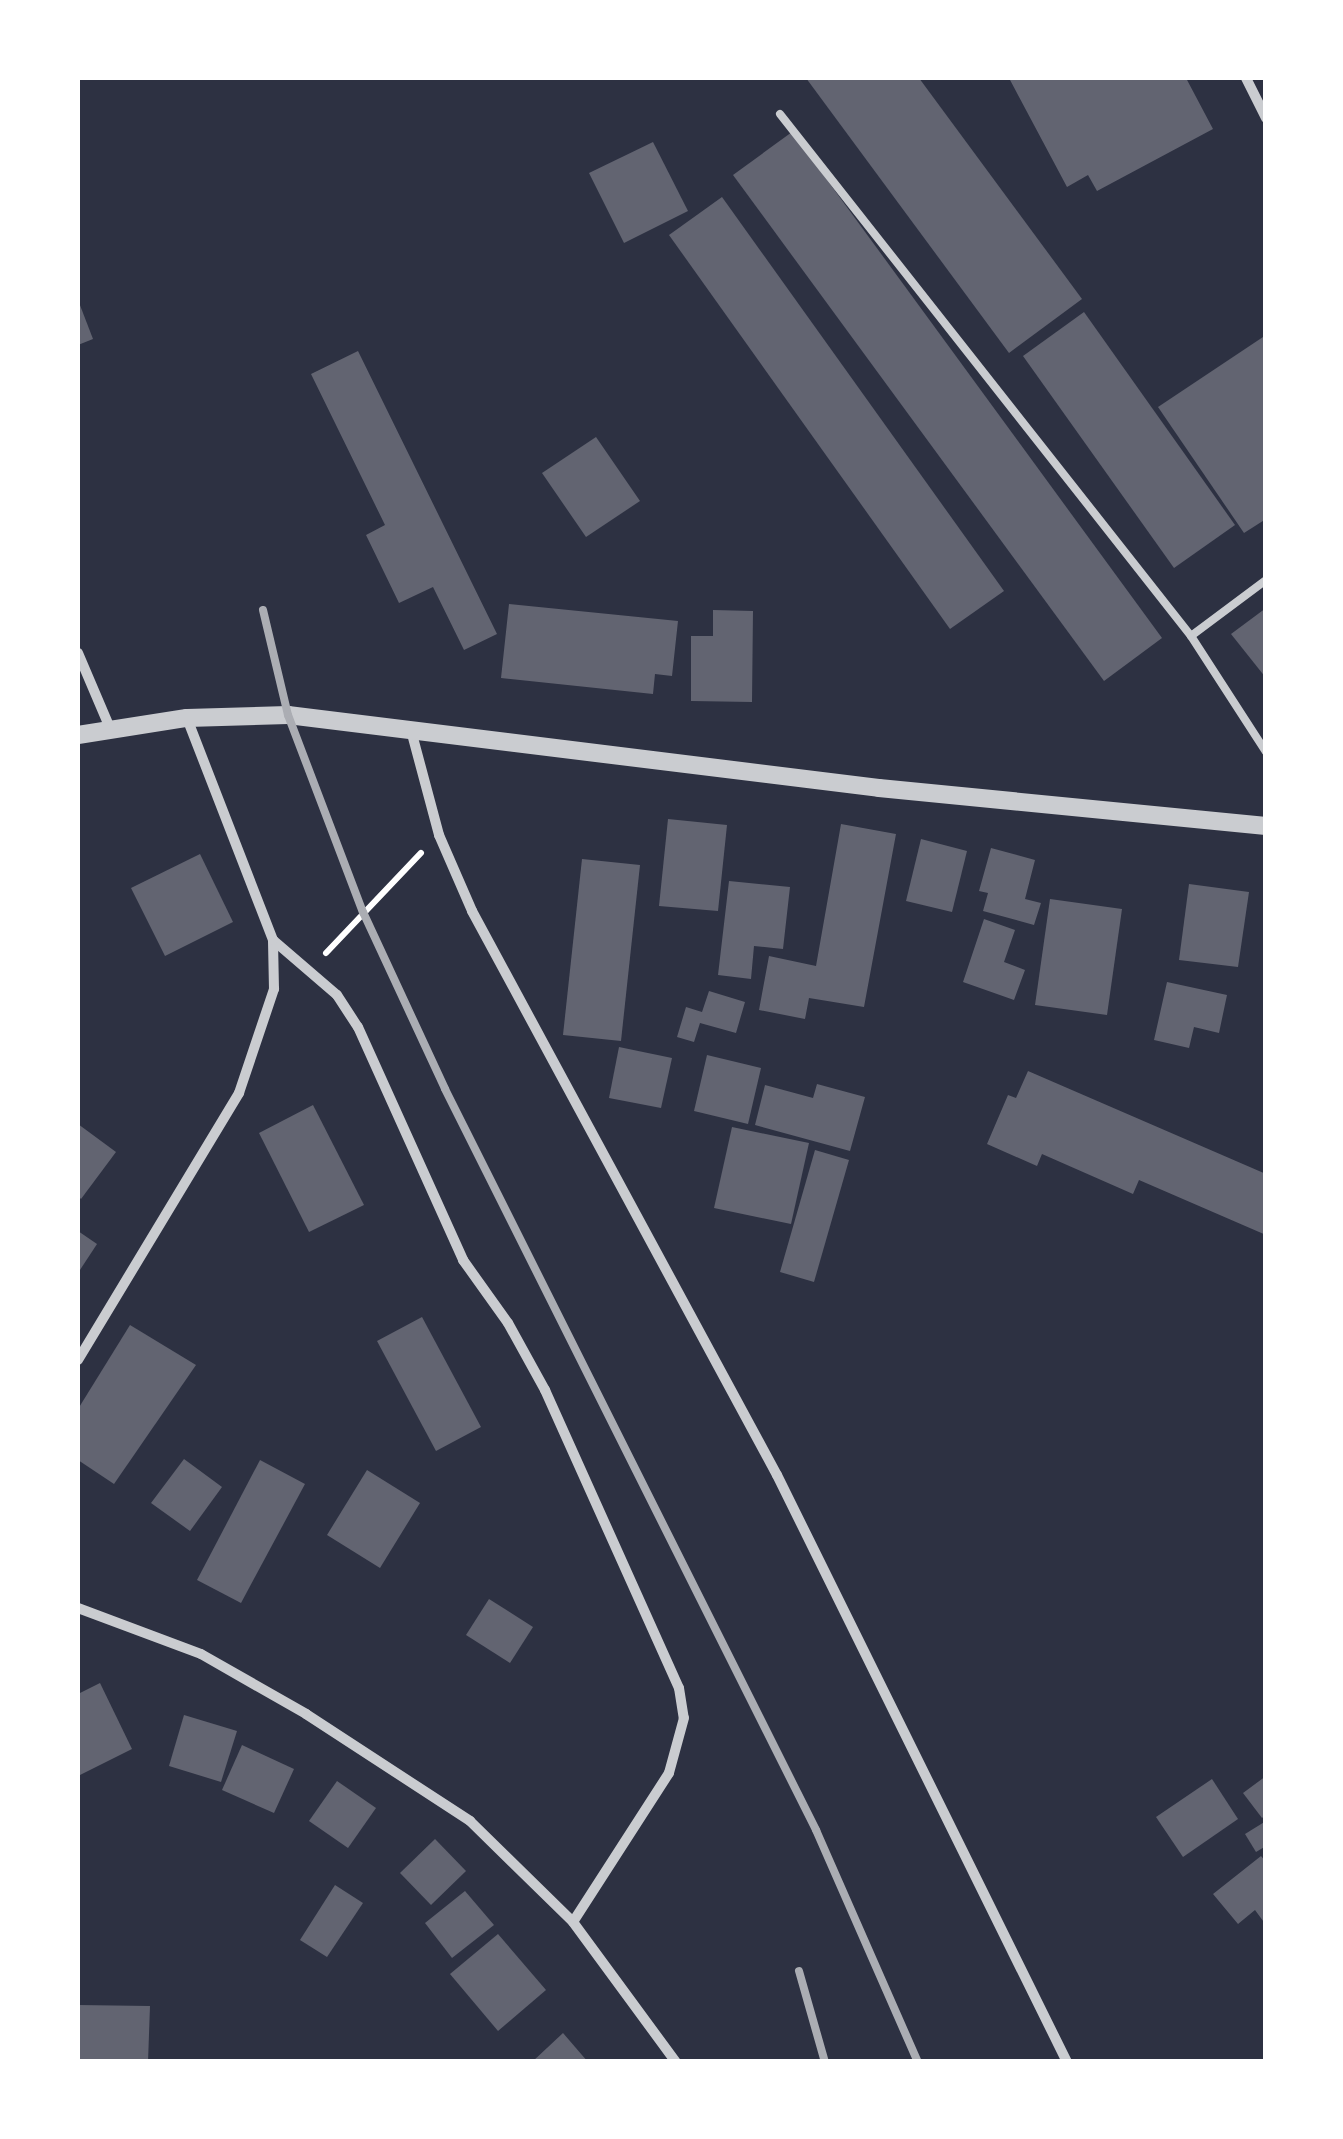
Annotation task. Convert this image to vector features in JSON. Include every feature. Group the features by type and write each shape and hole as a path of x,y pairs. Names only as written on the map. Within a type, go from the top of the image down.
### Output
{"street":[{"path":"1246,78 1266,118"},
{"path":"78,652 110,728"},
{"path":"78,735 187,718 288,715 412,734 878,788 1266,826"},
{"path":"78,1360 238,1093 274,989 273,940 187,718"},
{"path":"412,734 439,835 472,911 786,1492 1067,2062"},
{"path":"273,940 337,995 358,1027 463,1260 508,1323 545,1390 678,1688 684,1718 669,1773 572,1922"},
{"path":"78,1608 201,1654 401,1773 470,1821 572,1922 676,2062"}],"lane":[{"path":"780,114 1191,636 1266,752"},
{"path":"1191,636 1266,580"}],"path":[{"path":"310,969 439,835"}],"building":[{"path":"806,78 919,78 1082,299 1009,353"},
{"path":"1009,78 1186,78 1213,129 1097,191 1088,175 1067,187"},
{"path":"792,132 1162,638 1104,681 733,175"},
{"path":"653,142 688,211 624,243 589,173"},
{"path":"722,197 1004,591 950,629 669,235"},
{"path":"78,300 93,339 78,345"},
{"path":"1084,312 1235,525 1174,568 1023,356"},
{"path":"1266,335 1266,519 1244,533 1158,407"},
{"path":"358,351 497,634 464,650 433,587 399,603 366,535 385,525 311,374"},
{"path":"596,437 640,501 586,537 542,473"},
{"path":"509,604 678,621 672,676 655,674 653,694 501,678"},
{"path":"1266,608 1266,678 1231,634"},
{"path":"713,610 753,611 752,702 691,701 691,636 713,636"},
{"path":"668,819 727,825 718,911 659,906"},
{"path":"841,824 896,834 864,1007 809,998 805,1019 759,1010 769,956 816,966"},
{"path":"921,839 967,851 952,912 906,901"},
{"path":"991,848 1035,860 1025,899 1041,903 1034,925 983,911 988,893 979,891"},
{"path":"200,854 233,922 165,956 131,888"},
{"path":"582,859 640,865 621,1041 563,1035"},
{"path":"729,881 790,887 783,949 754,946 751,979 718,975"},
{"path":"1189,884 1249,892 1238,967 1179,960"},
{"path":"1050,899 1122,909 1107,1015 1035,1005"},
{"path":"984,919 1015,930 1004,962 1025,970 1014,1000 963,982"},
{"path":"1167,982 1227,995 1219,1033 1194,1027 1189,1048 1154,1040"},
{"path":"709,991 745,1002 736,1033 700,1023 694,1042 677,1037 686,1007 702,1012"},
{"path":"619,1047 672,1058 661,1108 609,1098"},
{"path":"707,1055 761,1068 748,1124 694,1111"},
{"path":"1028,1071 1266,1174 1266,1235 1139,1180 1133,1194 1042,1154 1037,1166 987,1144 1008,1095 1016,1098"},
{"path":"817,1084 865,1097 850,1151 755,1125 765,1085 813,1098"},
{"path":"313,1105 364,1205 309,1232 259,1133"},
{"path":"78,1124 116,1152 81,1199 78,1196"},
{"path":"732,1127 809,1143 791,1224 714,1208"},
{"path":"815,1150 849,1160 814,1282 780,1272"},
{"path":"78,1231 97,1244 78,1273"},
{"path":"422,1317 481,1427 436,1451 377,1341"},
{"path":"130,1325 196,1365 114,1484 78,1460 78,1409"},
{"path":"184,1459 222,1487 190,1531 151,1503"},
{"path":"260,1460 305,1484 241,1603 197,1580"},
{"path":"367,1470 420,1503 380,1568 327,1535"},
{"path":"489,1599 533,1627 510,1663 466,1635"},
{"path":"100,1683 132,1749 78,1776 78,1694"},
{"path":"184,1715 237,1731 221,1782 169,1766"},
{"path":"242,1745 294,1769 274,1813 222,1790"},
{"path":"1266,1776 1266,1815 1262,1818 1243,1793"},
{"path":"1212,1779 1238,1819 1183,1857 1156,1817"},
{"path":"337,1781 376,1808 348,1848 309,1821"},
{"path":"1266,1821 1266,1846 1256,1852 1245,1834"},
{"path":"435,1839 466,1871 431,1905 400,1873"},
{"path":"1261,1856 1266,1862 1266,1925 1255,1910 1238,1924 1213,1894"},
{"path":"335,1885 363,1903 327,1957 300,1940"},
{"path":"465,1891 494,1925 452,1958 425,1923"},
{"path":"498,1934 546,1990 498,2031 450,1974"},
{"path":"78,2005 150,2006 148,2062 78,2062"},
{"path":"563,2033 588,2062 532,2062"}],"railway":[{"path":"263,610 288,715 363,912 445,1089 816,1830 918,2062"},
{"path":"799,1971 825,2062"}]}
